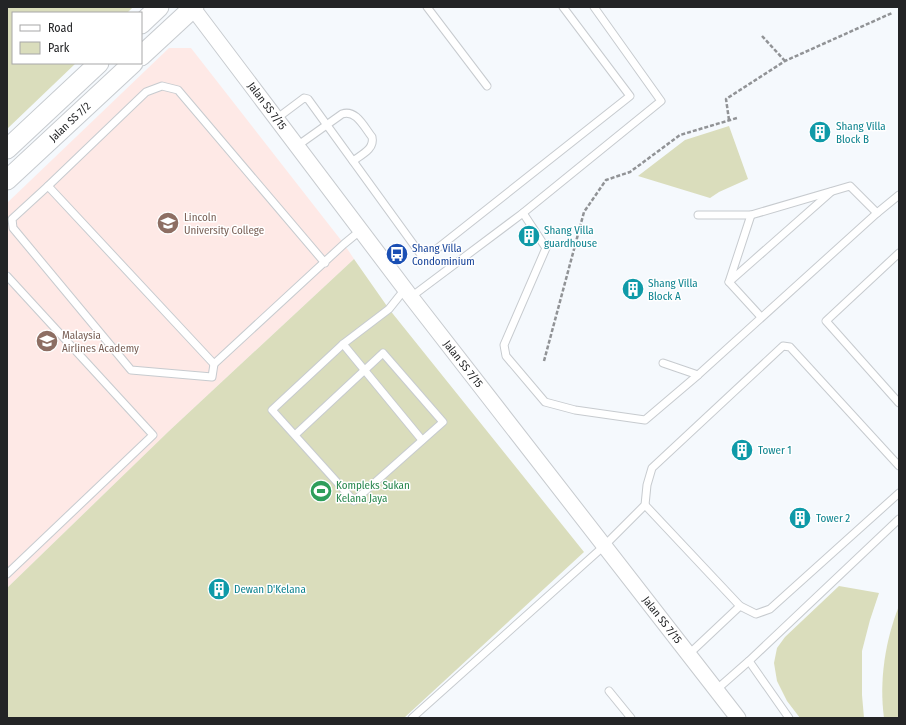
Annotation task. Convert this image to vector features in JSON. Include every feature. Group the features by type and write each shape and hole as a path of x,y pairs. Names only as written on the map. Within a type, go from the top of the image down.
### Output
{"street":[{"path":"142,23 159,7"},
{"path":"142,55 193,7"},
{"name":"Jalan SS 7/15","path":"193,7 408,293 738,718"},
{"path":"7,149 98,64"},
{"name":"Jalan SS 7/2","path":"7,180 132,64"}],"lane":[{"path":"427,7 487,86"},
{"path":"276,118 306,98 424,259 630,96 563,7"},
{"path":"295,435 364,369 383,353 443,422 354,501 272,410 343,344 408,293 523,213 661,101 594,7"},
{"path":"324,263 178,90 162,86 146,92 12,219 13,228 131,370 212,377 214,364 361,230"},
{"path":"297,146 342,114 349,113 356,116 373,140 371,147 353,161"},
{"path":"48,186 214,364"},
{"path":"698,215 751,215 850,186 877,213"},
{"path":"729,282 832,191"},
{"path":"523,213 546,248 504,345 506,356 544,402 575,410 644,420 698,375 877,213 899,195"},
{"path":"729,282 751,215"},
{"path":"899,253 826,321 899,403"},
{"path":"7,276 153,435 7,574"},
{"path":"729,282 761,317"},
{"path":"343,344 422,440"},
{"path":"412,718 604,546 645,505 647,485 652,468 783,346 790,347 899,466"},
{"path":"663,363 698,375"},
{"path":"645,505 740,606 756,614 770,609 899,493"},
{"path":"716,690 749,662 899,519"},
{"path":"688,654 740,606"},
{"path":"749,662 789,718"},
{"path":"609,691 631,718"}],"path":[{"path":"729,120 726,99 785,61 892,13"},
{"path":"762,36 785,61"},
{"path":"544,361 584,212 606,180 630,172 680,135 737,118"}],"shaded area":[{"name":"Lincoln University College","path":"169,48 191,48 344,244 354,259 169,431 7,588 7,203"}],"green space":[{"path":"7,7 133,7 128,12 12,12 12,64 75,64 7,129"},
{"path":"729,126 748,179 719,192 710,198 638,176 685,140"},
{"name":"Kompleks Sukan Kelana Jaya","path":"354,259 389,309 584,552 404,718 7,718 7,588 169,431"},
{"path":"839,586 879,593 862,651 862,695 864,718 800,718 787,701 777,681 774,663 777,648 785,637"},
{"path":"899,606 899,718 884,718 882,690 884,661 890,633"}],"place":[{"name":"Shang Villa Block B","path":"820,132"},
{"name":"Lincoln University College","path":"168,223"},
{"name":"Shang Villa guardhouse","path":"529,236"},
{"name":"Shang Villa Condominium","path":"397,254"},
{"name":"Shang Villa Block A","path":"633,289"},
{"name":"Malaysia Airlines Academy","path":"47,341"},
{"name":"Tower 1","path":"742,450"},
{"name":"Kompleks Sukan Kelana Jaya","path":"321,491"},
{"name":"Tower 2","path":"800,518"},
{"name":"Dewan D'Kelana","path":"219,589"}]}
